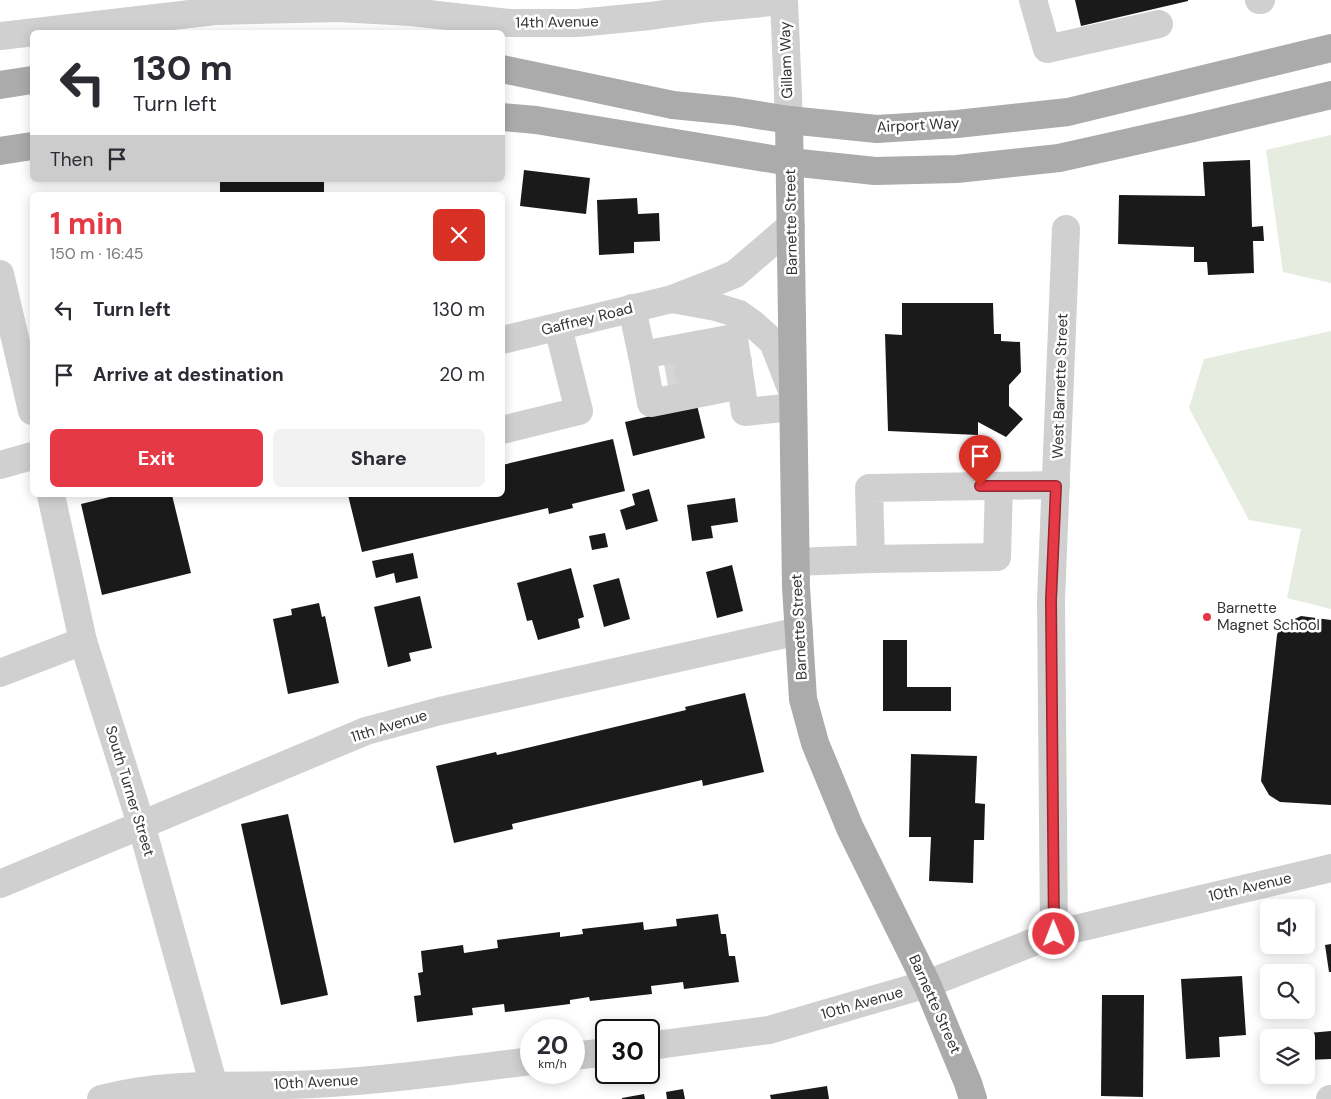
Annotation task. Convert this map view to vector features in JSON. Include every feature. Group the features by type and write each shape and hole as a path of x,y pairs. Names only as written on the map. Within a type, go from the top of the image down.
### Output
{"main road":[{"name":"Airport Way","path":"505,71 673,104 789,120 878,129 957,124 1068,112 1331,48"},
{"path":"0,85 30,80"},
{"path":"505,117 536,120 790,162 875,171 957,169 1059,158 1331,95"},
{"name":"Barnette Street","path":"789,120 796,562 803,698 815,743 850,828 927,984 973,1099"},
{"path":"0,151 30,146"}],"street":[{"path":"1034,0 1047,49 1159,24"},
{"name":"14th Avenue","path":"52,30 216,11 338,4 510,23 578,23 784,1"},
{"name":"Gillam Way","path":"784,1 789,120"},
{"name":"14th Avenue","path":"0,36 30,33"},
{"name":"Gaffney Road","path":"505,339 672,298 735,274 790,226"},
{"name":"West Barnette Street","path":"1054,934 1051,600 1066,229"},
{"path":"0,274 30,403"},
{"name":"Gaffney Road","path":"672,298 740,314 753,324 773,342 793,402"},
{"path":"632,308 660,370 651,403 740,373"},
{"path":"505,429 579,411 558,326"},
{"path":"660,370 734,338 745,412 793,402"},
{"path":"660,370 740,373"},
{"path":"0,465 30,457"},
{"path":"796,562 998,557 999,486"},
{"path":"871,559 870,488 1056,486"},
{"name":"South Turner Street","path":"51,497 83,641 141,824 214,1086"},
{"name":"11th Avenue","path":"0,884 366,731 440,711 799,631"},
{"path":"0,673 83,641"},
{"name":"10th Avenue","path":"660,1045 769,1030 927,984 1054,934 1331,868"},
{"name":"10th Avenue","path":"101,1099 121,1094 173,1088 315,1084 520,1062"}],"shaded area":[{"path":"1331,135 1331,283 1283,272 1266,150"},
{"path":"1331,331 1331,609 1287,598 1301,529 1249,520 1189,408 1204,359"}],"building":[{"path":"1075,0 1188,0 1188,1 1081,26"},
{"path":"1250,160 1252,227 1263,226 1264,241 1253,241 1254,273 1208,275 1207,262 1194,262 1194,247 1118,244 1119,195 1205,196 1203,162"},
{"path":"524,170 590,178 586,214 520,206"},
{"path":"220,182 324,182 324,192 220,192"},
{"path":"637,198 638,214 659,213 660,241 634,242 634,253 599,255 597,200"},
{"path":"902,303 993,303 994,334 1001,334 1001,341 1020,342 1021,372 1009,385 1009,406 1023,419 1006,437 978,422 978,435 888,431 885,334 902,335"},
{"path":"697,405 705,438 633,456 625,422"},
{"path":"613,439 625,491 572,504 573,508 549,514 548,508 362,552 348,497 505,497 505,464"},
{"path":"649,489 658,521 626,530 620,510 635,505 632,494"},
{"path":"110,497 172,497 191,573 102,595 81,504"},
{"path":"735,498 738,522 711,526 713,538 692,541 687,505"},
{"path":"605,533 608,547 592,550 589,536"},
{"path":"413,553 418,578 396,583 394,573 376,578 372,561"},
{"path":"732,565 743,611 717,618 706,572"},
{"path":"571,568 584,617 578,619 580,628 538,640 532,620 527,621 517,583"},
{"path":"619,578 630,619 604,627 593,585"},
{"path":"420,596 432,648 409,653 411,661 388,667 374,607"},
{"path":"319,603 322,617 325,616 339,683 288,694 273,619 292,615 291,609"},
{"path":"1301,616 1331,620 1331,805 1280,802 1269,795 1261,781 1277,635 1280,626"},
{"path":"883,640 907,640 907,687 951,687 951,711 883,711"},
{"path":"745,693 764,772 703,786 702,780 512,824 513,829 454,843 436,766 496,752 497,755 686,710 685,707"},
{"path":"911,754 977,756 975,803 985,804 984,840 974,840 973,883 929,881 931,837 909,837"},
{"path":"288,814 328,995 281,1005 241,824"},
{"path":"718,914 721,934 726,934 729,956 735,956 739,982 684,989 683,982 651,986 652,994 590,1001 589,997 570,1000 570,1004 505,1012 504,1004 472,1008 473,1015 417,1022 414,996 421,995 418,973 423,972 421,951 463,945 464,953 498,948 497,940 560,932 560,937 583,934 582,929 643,922 644,930 677,926 676,919"},
{"path":"1331,944 1331,972 1329,972 1325,945"},
{"path":"1242,976 1246,1035 1219,1037 1220,1057 1186,1059 1181,979"},
{"path":"1102,995 1144,995 1143,1097 1101,1096"},
{"path":"1331,1031 1331,1059 1315,1060 1315,1032"},
{"path":"827,1086 829,1099 771,1099 770,1095"},
{"path":"683,1089 685,1099 667,1099 666,1092"},
{"path":"644,1094 645,1099 622,1099 622,1098"}],"tunnel":[{"path":"666,375 688,371"}],"place":[{"name":"Barnette Magnet School","path":"1207,617"}],"route":[{"path":"980,486 1056,486 1051,600 1054,934"}]}
